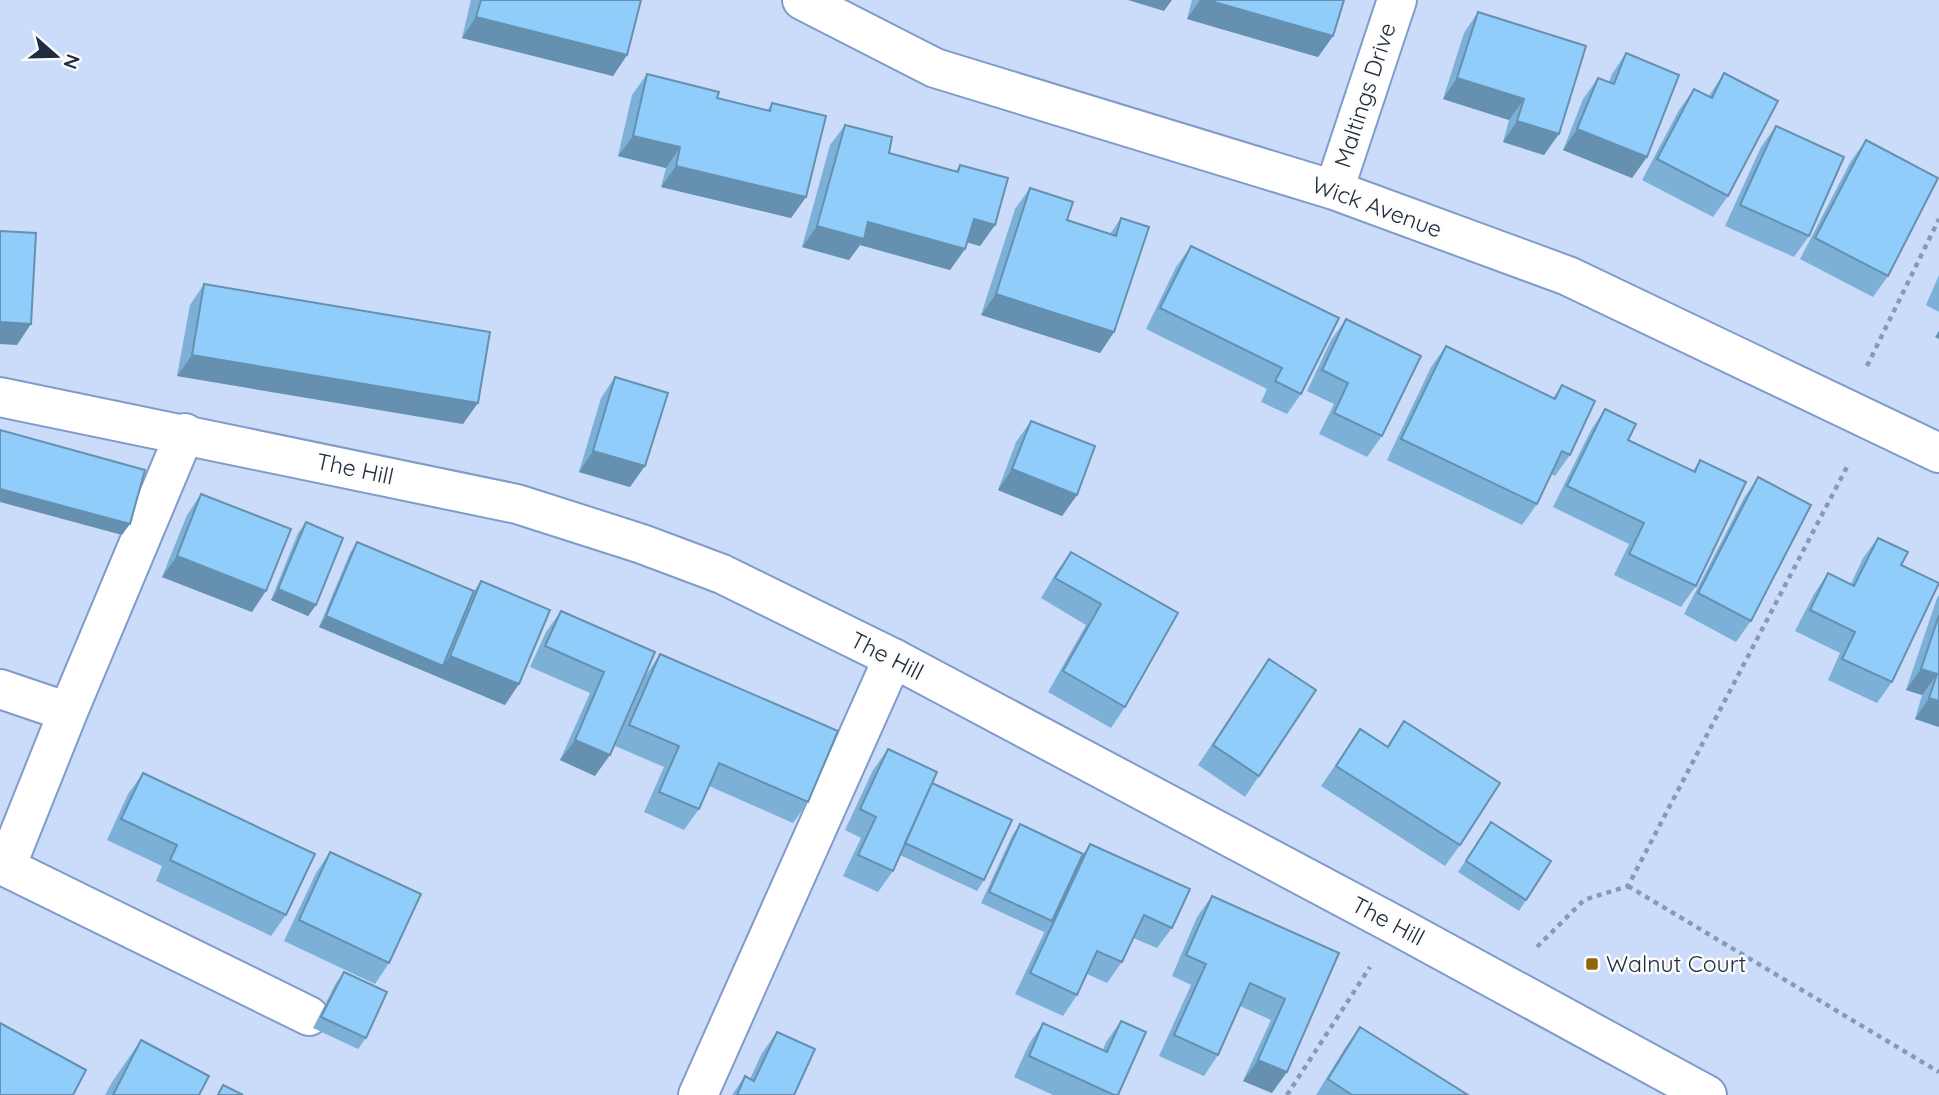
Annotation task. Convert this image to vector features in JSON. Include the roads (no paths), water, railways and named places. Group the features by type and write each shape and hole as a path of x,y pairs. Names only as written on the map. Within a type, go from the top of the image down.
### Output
{"main road":[{"name":"Wick Avenue","path":"802,0 935,68 1334,190 1568,276 1939,453"},
{"name":"Maltings Drive","path":"1334,190 1397,0"},
{"name":"The Hill","path":"0,397 185,433 517,504 642,544 722,574 893,658 1397,926 1707,1095"},
{"path":"185,433 6,867 309,1016"},
{"path":"698,1095 893,658"},
{"path":"0,689 68,712"}],"place":[{"name":"Walnut Court","path":"1592,964"}]}
